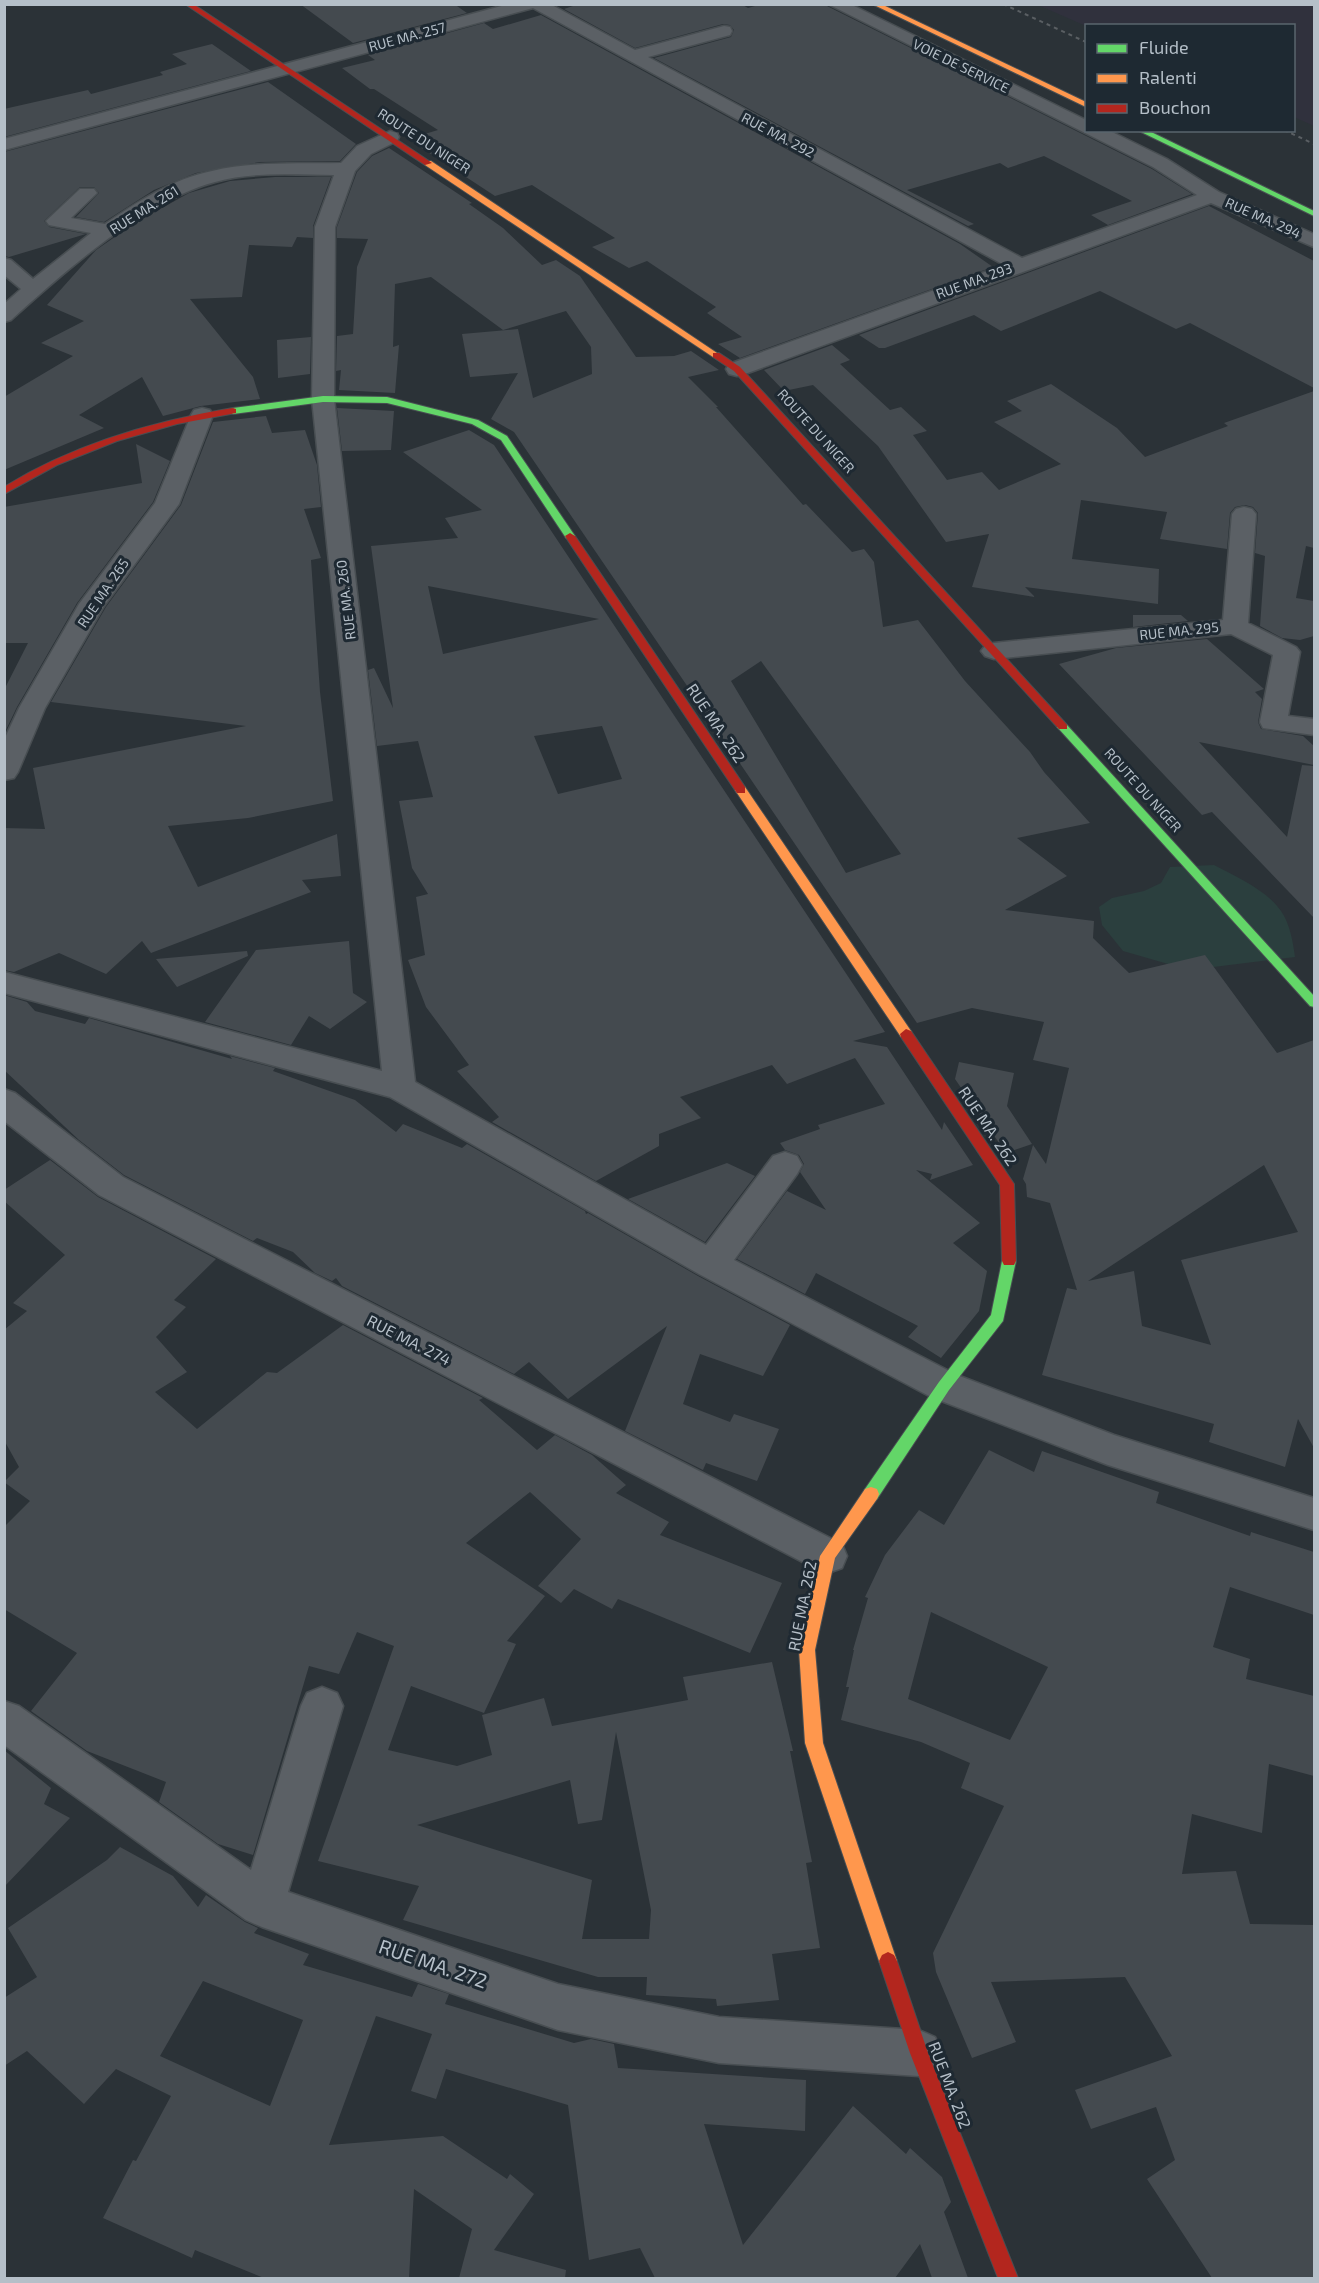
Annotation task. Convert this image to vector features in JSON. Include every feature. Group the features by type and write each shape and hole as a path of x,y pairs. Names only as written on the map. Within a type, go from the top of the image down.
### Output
{"main road":[{"name":"ROUTE DU NIGER","path":"188,4 737,369 1314,1003"},
{"path":"875,4 1085,105"},
{"path":"902,4 1085,90"},
{"path":"1144,132 1314,214"},
{"name":"RUE MA. 262","path":"4,491 21,479 100,444 202,415 323,399 387,400 475,422 504,438 1007,1184 1010,1255 998,1317 944,1386 828,1556 807,1650 814,1743 919,2053 1008,2278"}],"street":[{"name":"RUE MA. 257","path":"4,144 530,4"},
{"name":"RUE MA. 292","path":"537,4 1019,265"},
{"name":"VOIE DE SERVICE","path":"836,4 1085,127"},
{"path":"632,56 724,31"},
{"path":"1097,132 1160,163 1212,196"},
{"name":"RUE MA. 260","path":"390,137 364,150 346,169 325,226 323,399 400,1088"},
{"path":"1160,163 1189,154"},
{"name":"RUE MA. 261","path":"4,316 33,289 110,231 171,191 213,176 252,172 346,169"},
{"path":"87,194 56,221 110,231"},
{"name":"RUE MA. 293","path":"737,369 1212,196"},
{"name":"RUE MA. 294","path":"1212,196 1314,241"},
{"path":"4,264 33,289"},
{"name":"RUE MA. 265","path":"4,772 32,708 92,604 167,504 202,415"},
{"path":"1235,626 1244,514"},
{"name":"RUE MA. 295","path":"994,651 1235,626 1287,652 1273,722 1314,727"},
{"path":"4,982 67,997 400,1088 711,1264 944,1386 1108,1449 1314,1514"},
{"name":"RUE MA. 274","path":"4,1101 111,1186 828,1556"},
{"path":"711,1264 785,1165"},
{"path":"262,1905 322,1706"},
{"name":"RUE MA. 272","path":"4,1720 262,1905 558,2007 719,2040 919,2053"}],"shaded area":[{"path":"1038,5 1314,5 1314,126 1295,117 1295,24 1085,26"}],"green space":[{"path":"1214,865 1250,885 1275,904 1289,927 1295,957 1189,970 1123,951 1102,925 1099,907 1112,898 1144,891 1161,883 1170,867"}],"building":[{"path":"300,4 454,4 467,13 353,43"},
{"path":"579,4 741,4 748,8 762,4 823,4 1152,169 1192,194 1108,225 1091,215 1132,201 1044,156 1008,168 1000,163 907,190 974,224 968,226 654,58 731,37 734,30 730,25 723,24 635,48 564,9"},
{"path":"541,15 960,244 993,267 740,358 718,344 742,337 707,313 716,307 647,261 629,268 592,247 615,238 532,185 495,196 408,139 438,130 374,89 370,89 342,68 375,60 368,55 484,23 493,29"},
{"path":"212,44 251,71 4,137 4,109 88,90 91,94 163,75 160,72 187,64 172,54"},
{"path":"268,82 356,144 340,161 260,162 196,173 154,190 104,222 76,217 99,193 94,187 80,187 44,221 49,227 86,234 9,257 4,256 4,152"},
{"path":"389,148 472,203 469,204 503,228 542,265 556,260 580,276 636,357 674,356 691,351 719,370 688,377 718,407 716,407 803,505 806,504 852,552 864,549 874,562 883,627 918,620 965,681 1030,752 1044,772 1090,823 1017,838 1067,876 1005,910 1094,921 1093,938 1129,973 1205,955 1277,1053 1314,1040 1314,1448 1298,1419 1285,1467 1209,1442 1214,1424 1042,1375 1067,1288 1077,1290 1050,1203 1027,1197 1026,1184 1023,1179 1033,1145 1046,1164 1069,1068 1033,1060 1044,1022 972,1008 917,1023 514,432 491,419 518,373 470,377 462,334 518,329 533,398 592,374 591,347 566,311 503,330 431,277 395,284 393,347 399,345 395,393 339,390 341,370 336,371 337,336 353,334 357,267 368,239 337,238 337,227 357,172 372,156","holes":["761,661 901,854 846,873 731,681","1264,1165 1298,1232 1181,1260 1211,1345 1142,1326 1134,1271 1088,1281"]},
{"path":"275,177 331,177 313,226 313,238 297,237 292,247 249,245 242,297 190,299 253,377 260,399 201,406 163,416 142,377 79,415 104,428 4,470 4,397 73,356 41,343 84,321 47,305 96,250 135,223 189,193 230,181"},
{"path":"1209,206 1314,261 1314,388 1190,323 1176,329 1100,291 1001,331 974,315 885,348 879,348 859,335"},
{"path":"311,337 310,374 278,378 277,340"},
{"path":"832,345 850,360 840,364 890,410 901,407 927,431 913,435 947,480 982,472 999,490 1061,464 994,422 1022,411 1007,401 1051,384 1117,428 1145,457 1228,426 1224,423 1314,391 1314,548 1306,546 1296,598 1314,601 1314,636 1300,640 1282,638 1260,626 1265,556 1255,553 1258,513 1253,507 1245,505 1235,507 1230,513 1227,549 1160,539 1167,512 1081,500 1072,559 1159,569 1158,604 1025,587 1035,597 972,587 989,534 946,542 878,446 813,385 784,391 764,370"},
{"path":"337,408 394,411 391,450 342,451"},
{"path":"266,416 272,433 305,430 317,465 321,507 304,509 321,558 311,560 320,692 333,801 248,818 168,826 198,887 337,834 341,876 302,880 311,892 151,953 142,941 106,974 59,953 14,972 4,970 4,828 45,829 33,768 246,726 51,702 106,607 181,505 213,422"},
{"path":"469,430 494,445 885,1032 853,1041 887,1047 942,1130 944,1122 973,1165 930,1180 932,1174 916,1170 980,1223 953,1243 987,1271 979,1311 941,1358 908,1337 918,1326 816,1273 805,1294 737,1259 787,1191 826,1210 800,1172 804,1164 799,1155 785,1150 780,1143 820,1129 818,1125 885,1104 855,1058 787,1084 772,1065 680,1097 701,1118 659,1134 659,1146 596,1181 492,1122 499,1117 457,1071 469,1065 426,1007 408,960 425,955 416,897 428,894 412,868 399,801 433,797 418,741 377,746 368,670 374,668 393,708 371,546 458,538 445,518 482,510 403,452","holes":["428,586 599,619 443,654","602,726 622,779 558,794 534,736"]},
{"path":"136,444 170,461 153,502 77,603 4,734 4,690 28,643 4,643 4,507 142,483"},
{"path":"1133,615 1181,615 1188,621 1133,627"},
{"path":"1207,639 1264,689 1255,692 1262,699 1258,722 1261,729 1303,736 1314,746 1314,765 1199,742 1287,837 1302,765 1314,766 1314,918 1212,812 1202,815 1059,664 1116,648"},
{"path":"349,941 353,993 367,1002 330,1029 309,1016 291,1045 205,1022 256,950"},
{"path":"247,951 248,956 177,987 156,959"},
{"path":"4,995 27,1002 35,1011 85,1024 89,1018 232,1059 230,1056 275,1068 273,1071 355,1100 396,1132 403,1124 462,1148 467,1144 585,1211 586,1214 588,1213 790,1325 763,1376 700,1354 683,1404 730,1422 734,1414 779,1429 757,1481 706,1463 703,1470 625,1431 667,1326 568,1399 529,1362 514,1374 342,1286 336,1278 332,1281 315,1273 293,1252 257,1238 253,1241 124,1175 79,1140 4,1070"},
{"path":"959,1062 1014,1073 1007,1106 1032,1144 1006,1153 955,1079"},
{"path":"50,1160 98,1197 216,1259 174,1300 186,1307 156,1337 187,1372 155,1392 197,1429 267,1372 277,1373 343,1325 483,1398 479,1400 537,1450 555,1435 592,1455 626,1485 616,1493 669,1522 660,1535 782,1583 750,1653 618,1599 612,1609 574,1589 561,1603 538,1586 581,1539 530,1492 466,1543 545,1596 507,1641 516,1644 484,1713 411,1686 388,1750 457,1766 492,1755 482,1715 544,1698 552,1726 688,1700 683,1677 772,1662 793,1751 790,1751 812,1862 806,1863 820,1948 772,1954 779,2000 717,2006 716,1999 646,1995 647,1977 598,1977 403,1920 419,1886 318,1861 394,1646 357,1632 339,1674 309,1666 253,1855 218,1844 159,1802 166,1782 87,1751 31,1711 77,1653 4,1609 4,1527 30,1501 4,1482 19,1467 4,1440 4,1330 27,1311 13,1303 65,1255 4,1201 4,1190","holes":["616,1732 651,1910 649,1939 582,1939 592,1880 417,1825 570,1780 578,1824 602,1820"]},
{"path":"727,1163 755,1176 705,1242 628,1199"},
{"path":"989,1450 1034,1472 1042,1451 1159,1492 1156,1503 1250,1536 1251,1532 1314,1552 1314,1615 1230,1587 1213,1647 1250,1659 1246,1679 1314,1696 1314,1776 1269,1764 1262,1833 1192,1814 1182,1874 1236,1871 1250,1924 1314,1925 1314,2278 1212,2278 1147,2179 1175,2160 1156,2107 1091,2129 1075,2090 1172,2056 1125,1977 991,1982 1016,2042 972,2058 936,1972 933,1953 1004,1806 961,1788 970,1763 921,1742 841,1720 849,1687 846,1687 853,1650 868,1598 865,1597 885,1555 919,1510 944,1525","holes":["931,1612 1048,1667 1010,1740 908,1699"]},
{"path":"4,1750 51,1788 44,1804 70,1818 4,1887"},
{"path":"120,1847 173,1876 198,1907 206,1895 245,1922 258,1928 254,1933 309,1954 303,1965 412,1997 418,1984 449,1994 445,2004 574,2043 591,2039 614,2044 618,2068 806,2080 805,2131 704,2124 743,2245 853,2106 906,2154 910,2148 942,2177 951,2202 944,2212 968,2278 932,2278 920,2244 895,2278 655,2278 640,2248 589,2260 568,2105 446,2069 436,2099 411,2091 432,2034 376,2016 329,2145 443,2136 507,2179 510,2174 534,2194 494,2250 566,2270 565,2278 459,2278 472,2229 414,2189 409,2278 264,2278 195,2250 192,2258 103,2218 133,2160 136,2161 171,2096 116,2069 84,2104 27,2051 4,2066 4,1998 37,1977 8,1928 107,1860","holes":["203,1981 303,2020 270,2106 160,2056"]}],"railway":[{"path":"1003,4 1085,42"},
{"path":"1288,132 1314,144"}],"traffic: fast":[{"path":"1144,132 1314,214"},
{"path":"233,411 323,399 387,400 475,422 504,438 570,536"},
{"path":"1063,727 1314,1003"},
{"path":"871,1494 944,1386 998,1317 1009,1261"}],"traffic: slow":[{"path":"875,4 1085,105"},
{"path":"428,163 716,355"},
{"path":"741,790 906,1034"},
{"path":"871,1494 828,1556 807,1650 814,1743 888,1961"}],"traffic: jam":[{"path":"188,4 428,163"},
{"path":"716,355 737,369 1063,727"},
{"path":"4,491 27,476 54,463 114,439 176,422 233,411"},
{"path":"570,536 741,790"},
{"path":"906,1034 1007,1184 1009,1261"},
{"path":"888,1961 919,2053 1008,2278"}]}
